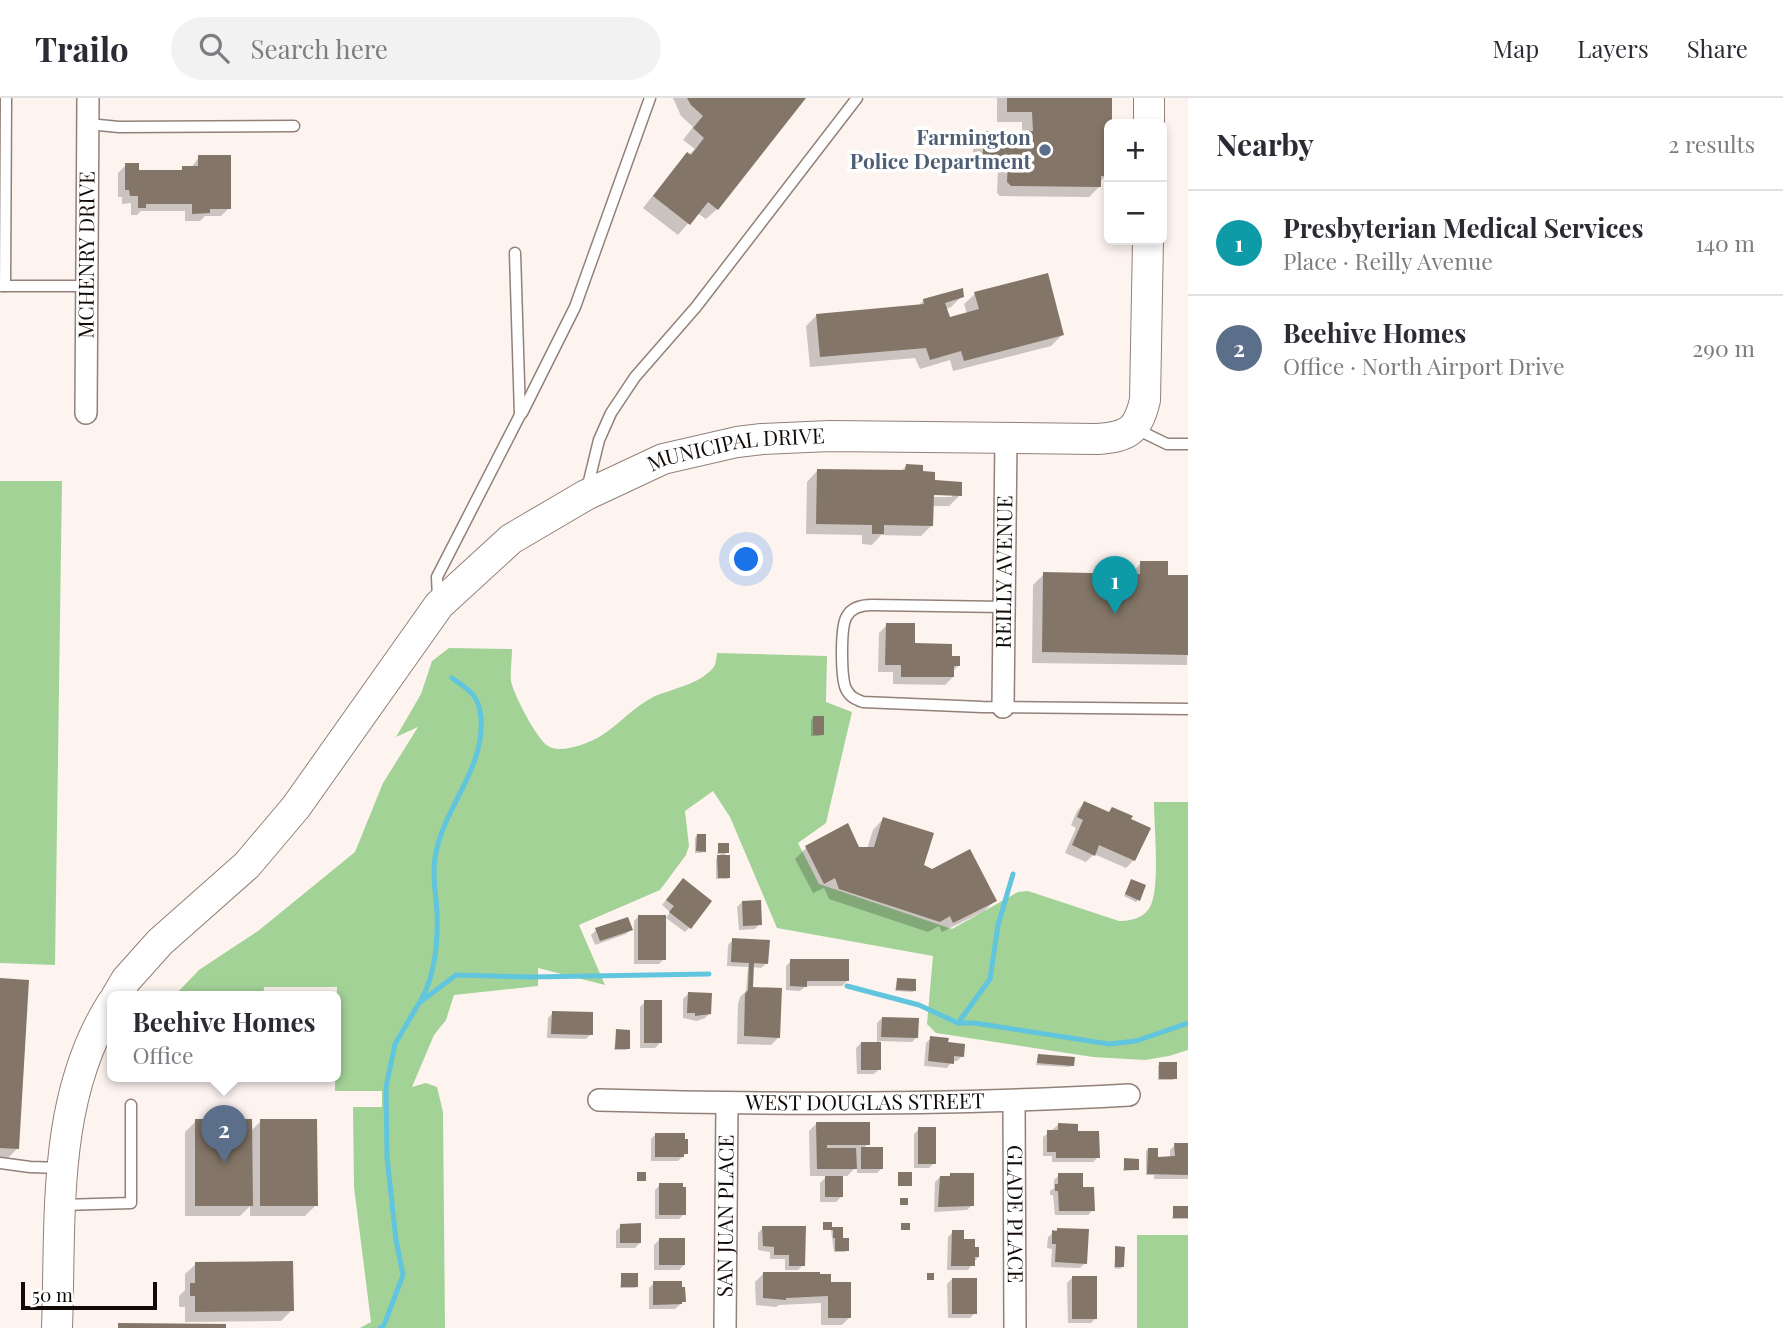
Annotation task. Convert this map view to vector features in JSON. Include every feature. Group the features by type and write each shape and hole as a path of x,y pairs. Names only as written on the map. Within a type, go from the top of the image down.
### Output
{"main road":[{"path":"1149,98 1149,119"},
{"path":"1134,428 1142,415 1145,400 1147,245"},
{"name":"MUNICIPAL DRIVE","path":"120,991 160,942 247,865 296,807 439,605 511,539 586,495 663,459 749,440 830,436 1114,438 1125,435 1134,428"},
{"path":"57,1328 66,1128 73,1094 107,1011"}],"street":[{"name":"MCHENRY DRIVE","path":"86,413 88,98"},
{"name":"REILLY AVENUE","path":"1003,707 1006,438"},
{"name":"WEST DOUGLAS STREET","path":"599,1100 727,1104 1014,1102 1129,1095"},
{"name":"GLADE PLACE","path":"1014,1102 1015,1328"},
{"name":"SAN JUAN PLACE","path":"725,1328 727,1104"}],"lane":[{"path":"6,98 3,286 88,286"},
{"path":"439,605 438,577 575,307 650,98"},
{"path":"586,495 599,440 611,413 629,386 696,307 857,98"},
{"path":"88,124 119,127 294,126"},
{"path":"515,253 520,415"},
{"path":"1134,428 1167,444 1188,444"},
{"path":"1004,607 858,607 846,617 843,649 844,682 851,697 863,702 1003,707 1188,709"},
{"path":"62,1205 131,1203 131,1105"},
{"path":"0,1163 63,1168"}],"green space":[{"path":"0,481 62,481 55,965 0,963"},
{"path":"449,648 512,649 511,681 521,705 543,742 559,749 594,740 647,700 703,676 714,666 717,653 827,656 826,702 852,712 826,823 798,843 819,884 952,929 1018,892 1028,891 1119,921 1141,916 1151,905 1154,895 1154,802 1188,802 1188,1050 1145,1060 1093,1057 936,1033 927,1024 933,956 777,928 730,817 713,791 685,811 689,846 686,855 660,890 579,925 605,985 538,968 538,986 454,995 446,1020 434,1035 412,1087 426,1083 437,1087 443,1112 445,1328 360,1328 371,1322 354,1187 353,1107 382,1107 382,1091 335,1091 335,1082 341,1082 341,991 337,991 337,987 264,987 264,991 179,991 199,970 258,931 355,852 383,783 418,727 396,737 421,694 432,661"},
{"path":"1137,1235 1188,1235 1188,1328 1137,1328"}],"building":[{"path":"687,98 806,98 718,210 708,202 690,225 653,196 687,152 691,155 704,138 693,128 703,116"},
{"name":"Farmington Police Department","path":"1007,98 1112,98 1112,119 1104,119 1104,176 1101,176 1101,187 1011,186 1007,182 1008,160 983,160 983,131 1033,131 1032,112 1007,112"},
{"path":"198,155 231,155 231,209 210,209 210,213 192,214 192,204 146,204 146,208 138,208 138,196 130,196 129,190 125,190 125,163 139,163 139,170 182,170 182,166 198,166"},
{"path":"1048,273 1064,335 964,361 961,351 930,360 926,348 820,357 816,314 924,304 923,299 963,288 964,297 945,303 950,317 979,309 974,292"},
{"path":"906,464 923,465 923,471 935,472 935,480 962,482 962,496 934,495 933,526 884,525 884,534 872,534 872,525 816,524 817,469 905,470"},
{"path":"1140,561 1168,561 1168,575 1188,575 1188,655 1042,652 1043,572 1140,574"},
{"path":"886,623 915,623 915,643 952,644 952,656 960,656 960,666 954,666 954,677 901,677 901,665 885,665"},
{"path":"813,716 824,716 824,735 813,735"},
{"path":"1084,801 1109,812 1112,807 1151,828 1135,861 1099,845 1095,856 1072,845 1083,820 1077,817"},
{"path":"883,817 934,833 924,865 932,869 970,849 997,901 953,923 950,916 940,922 839,889 835,878 824,884 805,846 848,823 859,847 874,847"},
{"path":"697,834 706,834 706,852 696,851"},
{"path":"718,843 729,843 729,853 718,853"},
{"path":"717,855 730,855 730,878 718,878"},
{"path":"683,878 712,901 691,929 669,912 674,906 666,900"},
{"path":"1131,879 1146,885 1140,901 1125,894"},
{"path":"761,900 762,925 743,926 742,901"},
{"path":"638,915 666,915 666,960 638,960"},
{"path":"628,917 633,930 600,941 595,928"},
{"path":"732,938 770,940 768,964 754,963 753,987 782,988 780,1038 744,1036 749,963 731,962"},
{"path":"790,959 849,959 849,981 807,981 807,987 790,986"},
{"path":"0,978 29,980 19,1149 0,1148"},
{"path":"897,978 916,979 916,991 896,990"},
{"path":"688,992 712,993 711,1014 695,1016 695,1013 687,1013"},
{"path":"644,1000 662,1000 662,1043 644,1043"},
{"path":"552,1011 593,1012 593,1035 551,1034"},
{"path":"882,1017 919,1018 918,1038 881,1037"},
{"path":"616,1029 630,1030 630,1049 615,1049"},
{"path":"930,1036 949,1038 948,1042 965,1044 964,1057 954,1056 954,1064 928,1061"},
{"path":"861,1042 881,1042 881,1070 861,1070"},
{"path":"1038,1054 1075,1057 1074,1066 1037,1063"},
{"path":"1159,1062 1177,1062 1177,1079 1159,1079"},
{"path":"195,1119 252,1119 253,1206 195,1206"},
{"path":"260,1119 317,1119 318,1206 260,1206"},
{"path":"816,1122 870,1122 870,1145 827,1145 827,1148 856,1148 857,1169 817,1169"},
{"path":"1058,1123 1078,1124 1078,1131 1099,1131 1100,1158 1056,1158 1056,1152 1047,1152 1047,1130 1058,1130"},
{"path":"918,1127 936,1127 936,1164 918,1164"},
{"path":"655,1133 685,1133 685,1139 688,1139 688,1154 684,1154 684,1157 655,1157"},
{"path":"1174,1143 1188,1143 1188,1175 1147,1174 1148,1148 1158,1148 1158,1157 1175,1156"},
{"path":"861,1147 883,1147 883,1169 861,1169"},
{"path":"1124,1158 1139,1159 1139,1170 1124,1170"},
{"path":"637,1172 646,1172 646,1181 637,1181"},
{"path":"898,1172 912,1172 912,1186 898,1186"},
{"path":"950,1173 974,1173 974,1206 938,1207 940,1176 950,1176"},
{"path":"1058,1173 1083,1173 1083,1187 1094,1187 1095,1211 1059,1211 1058,1191 1055,1191"},
{"path":"825,1176 843,1176 843,1197 825,1197"},
{"path":"659,1183 683,1183 683,1187 686,1187 686,1215 659,1215"},
{"path":"900,1198 908,1198 908,1205 900,1205"},
{"path":"1173,1206 1188,1206 1188,1218 1173,1218"},
{"path":"823,1222 832,1222 832,1227 843,1227 843,1238 849,1238 849,1251 835,1251 833,1230 823,1230"},
{"path":"641,1223 641,1243 620,1243 620,1224"},
{"path":"901,1223 910,1223 910,1230 901,1230"},
{"path":"762,1226 806,1226 805,1266 789,1266 789,1255 774,1255 774,1247 763,1246"},
{"path":"1057,1228 1089,1229 1087,1264 1055,1262 1056,1244 1052,1244 1052,1230 1057,1231"},
{"path":"952,1230 964,1230 964,1239 975,1239 975,1247 979,1247 979,1257 975,1257 975,1266 951,1266"},
{"path":"659,1238 685,1238 685,1265 659,1265"},
{"path":"1115,1246 1125,1247 1124,1267 1115,1267"},
{"path":"293,1261 294,1311 195,1312 195,1296 190,1296 190,1283 195,1283 195,1262"},
{"path":"763,1272 820,1272 831,1274 831,1282 851,1282 851,1318 828,1318 828,1296 786,1300 763,1298"},
{"path":"621,1273 638,1273 638,1287 621,1287"},
{"path":"927,1273 934,1273 934,1280 927,1280"},
{"path":"1072,1276 1097,1276 1097,1319 1072,1319"},
{"path":"952,1278 977,1278 977,1314 952,1314"},
{"path":"653,1281 682,1281 686,1302 653,1305"},
{"path":"118,1323 226,1324 226,1328 118,1328"}],"waterway":[{"path":"421,1000 430,980 436,946 434,878 439,840 470,772 480,737 481,718 478,704 468,690 452,678"},
{"path":"958,1023 990,979 998,925 1013,874"},
{"path":"380,1328 384,1325 403,1275 396,1240 387,1157 386,1087 395,1044 419,1003 456,975 531,977 709,974"},
{"path":"847,986 919,1005 958,1023 974,1023 1109,1044 1136,1041 1188,1023"}],"place":[{"name":"Farmington Police Department","path":"1045,150"},
{"name":"Presbyterian Medical Services","path":"1115,614"},
{"name":"Beehive Homes","path":"224,1163"}]}
